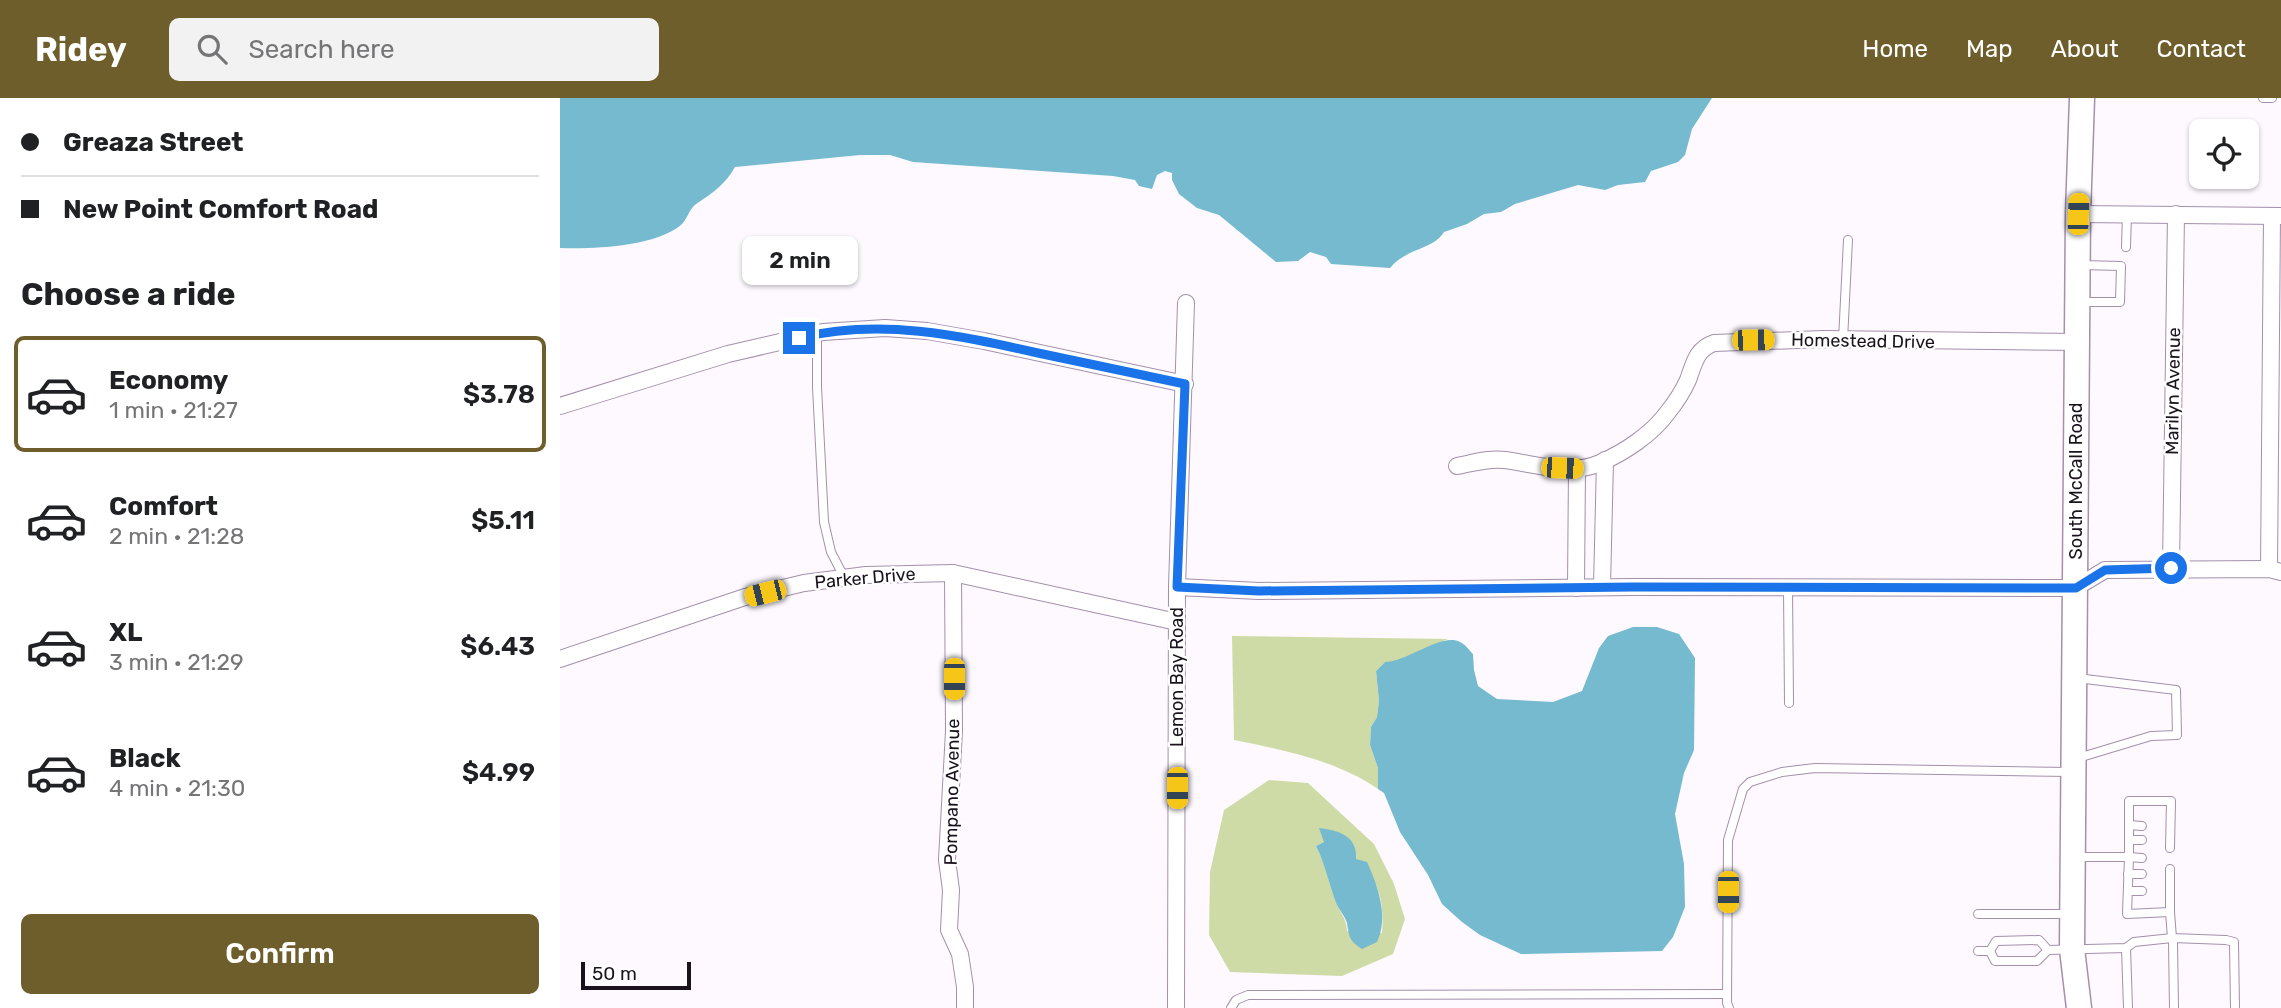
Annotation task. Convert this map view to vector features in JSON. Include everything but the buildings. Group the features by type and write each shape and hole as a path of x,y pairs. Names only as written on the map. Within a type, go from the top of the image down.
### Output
{"main road":[{"name":"South McCall Road","path":"2063,1008 2060,949 2072,914 2078,214 2082,98"},
{"name":"South McCall Road","path":"2060,949 2079,1008"}],"street":[{"path":"1177,587 1259,591 1602,587 2076,588 2105,570 2275,570 2277,216 2078,214"},
{"name":"Marilyn Avenue","path":"2171,568 2176,214"},
{"name":"Lemon Bay Road","path":"1176,1008 1177,587 1186,303"},
{"path":"560,406 728,354 817,334 886,328 927,331 984,341 1185,384"},
{"name":"Homestead Drive","path":"1457,466 1495,460 1545,467 1577,468 1592,466 1605,460 1657,425 1679,397 1696,356 1707,345 1744,340 2077,342"},
{"path":"1602,587 1605,460"},
{"path":"1576,588 1577,468"},
{"name":"Parker Drive","path":"560,659 746,597 804,583 902,573 953,573 1177,622"},
{"name":"Pompano Avenue","path":"953,573 954,731 947,849 951,890 949,920 953,942 960,954 965,1008"}],"lane":[{"path":"2263,98 2272,98"},
{"path":"2126,247 2127,214"},
{"path":"1843,340 1848,240"},
{"path":"2078,265 2121,266 2120,302 2078,302"},
{"path":"817,334 824,522 831,552 844,578"},
{"path":"1788,588 1790,703"},
{"path":"1729,1008 1728,841 1743,789 1750,782 1782,772 1815,768 2074,765 2151,736 2177,735 2176,691 2074,678"},
{"path":"2167,842 2171,801 2129,801 2127,914 2170,912"},
{"path":"2129,825 2142,826"},
{"path":"2160,825 2170,825"},
{"path":"2129,840 2142,840"},
{"path":"2073,857 2142,858"},
{"path":"2167,872 2165,890 2174,941 2174,1008"},
{"path":"2128,874 2142,874"},
{"path":"2128,891 2142,891"},
{"path":"1978,914 2072,914"},
{"path":"1990,951 1996,941 2009,940 2039,940 2060,949 2126,948 2134,942 2172,938 2226,940 2234,942 2235,1008"},
{"path":"2126,948 2128,1008"},
{"path":"1990,951 1995,961 2037,961 2060,949"},
{"path":"1978,951 1990,951"},
{"path":"1231,1008 1236,1000 1248,995 1727,994"}],"green space":[{"path":"1232,636 1448,639 1395,662 1385,662 1376,671 1379,701 1377,717 1371,727 1370,745 1378,768 1378,789 1327,763 1234,740"},
{"path":"1269,780 1308,783 1374,844 1394,884 1405,919 1393,954 1342,976 1230,972 1209,935 1210,872 1224,810","holes":["1324,842 1352,858 1371,876 1381,899 1382,933 1347,931 1346,922 1335,900 1316,846"]}],"water":[{"path":"560,98 1712,98 1692,129 1685,155 1678,162 1651,171 1645,182 1618,185 1605,190 1578,185 1515,204 1501,212 1484,214 1467,224 1444,232 1433,242 1396,261 1390,268 1331,264 1326,257 1310,252 1298,261 1276,262 1219,215 1197,208 1179,194 1172,180 1172,173 1165,171 1157,175 1152,189 1139,186 1135,180 1113,176 913,162 890,155 860,155 735,167 723,184 694,206 683,223 669,232 623,245 560,248"},
{"path":"1633,627 1657,627 1679,634 1695,658 1694,750 1684,773 1675,814 1684,864 1685,907 1673,937 1662,951 1521,954 1480,935 1442,904 1428,875 1400,832 1384,793 1378,789 1378,768 1370,745 1371,727 1377,717 1379,701 1376,671 1385,662 1453,640 1462,643 1473,654 1478,686 1497,699 1553,702 1582,691 1599,648 1608,636"},
{"path":"1319,828 1333,830 1350,840 1356,851 1356,859 1367,862 1375,881 1381,902 1382,922 1377,942 1362,949 1350,938 1346,920 1336,903 1316,846 1324,842"}],"route":[{"path":"799,338 844,330 886,328 927,331 1185,384 1177,587 1259,591 1633,587 2076,588 2105,570 2171,568"}]}
